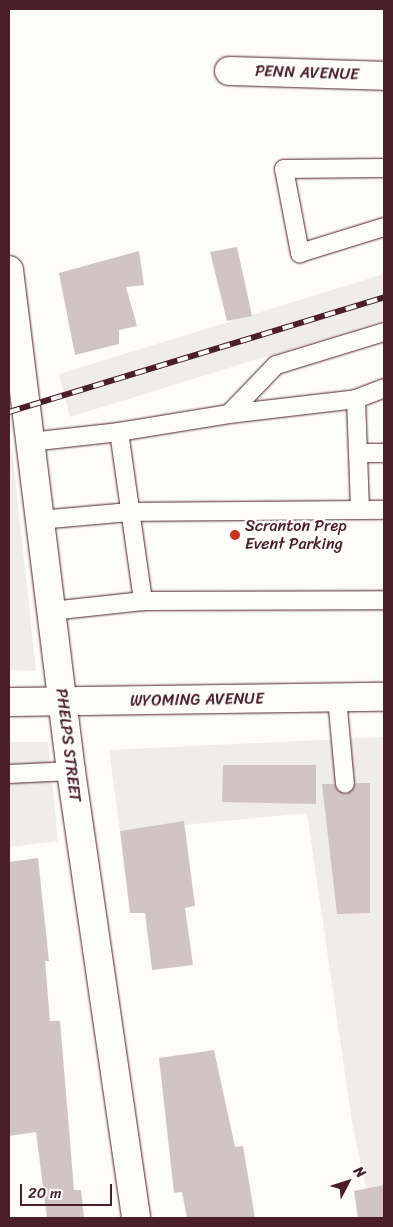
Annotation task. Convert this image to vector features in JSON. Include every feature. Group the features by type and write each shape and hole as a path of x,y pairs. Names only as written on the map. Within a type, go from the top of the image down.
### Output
{"street":[{"name":"PENN AVENUE","path":"229,71 384,76"},
{"name":"PHELPS STREET","path":"9,270 15,376 30,442 70,771 136,1218"},
{"name":"WYOMING AVENUE","path":"9,702 384,697"}],"lane":[{"path":"384,168 284,169 300,253 384,227"},
{"path":"229,414 276,365 384,332"},
{"path":"30,442 119,432 229,414 356,399 384,388"},
{"path":"356,399 360,510"},
{"path":"119,432 143,601"},
{"path":"358,454 384,453"},
{"path":"39,520 130,512 384,510"},
{"path":"51,611 143,601 384,600"},
{"path":"338,698 344,784"},
{"path":"9,774 70,771"}],"shaded area":[{"path":"384,274 384,320 70,417 59,374"},
{"path":"12,449 36,671 9,670 9,450"},
{"path":"384,737 384,1218 372,1218 352,1122 307,813 120,831 109,750"},
{"path":"9,742 48,742 58,841 9,847"}],"building":[{"path":"237,247 252,316 227,321 210,252"},
{"path":"139,251 144,285 126,287 137,326 119,330 119,344 75,355 59,273"},
{"path":"223,765 316,765 316,804 222,802"},
{"path":"356,783 370,783 370,913 337,914 322,784 334,784 346,795"},
{"path":"184,821 195,906 185,908 193,965 152,970 145,913 130,913 120,831"},
{"path":"38,858 49,961 45,961 50,1021 60,1021 74,1190 81,1190 84,1218 47,1218 36,1132 9,1136 9,862"},
{"path":"214,1050 235,1147 243,1146 255,1218 187,1218 182,1192 174,1193 159,1058"},
{"path":"384,1185 384,1218 358,1218 354,1191"}],"railway":[{"path":"9,412 384,297"}],"place":[{"name":"Scranton Prep Event Parking","path":"235,535"}]}
